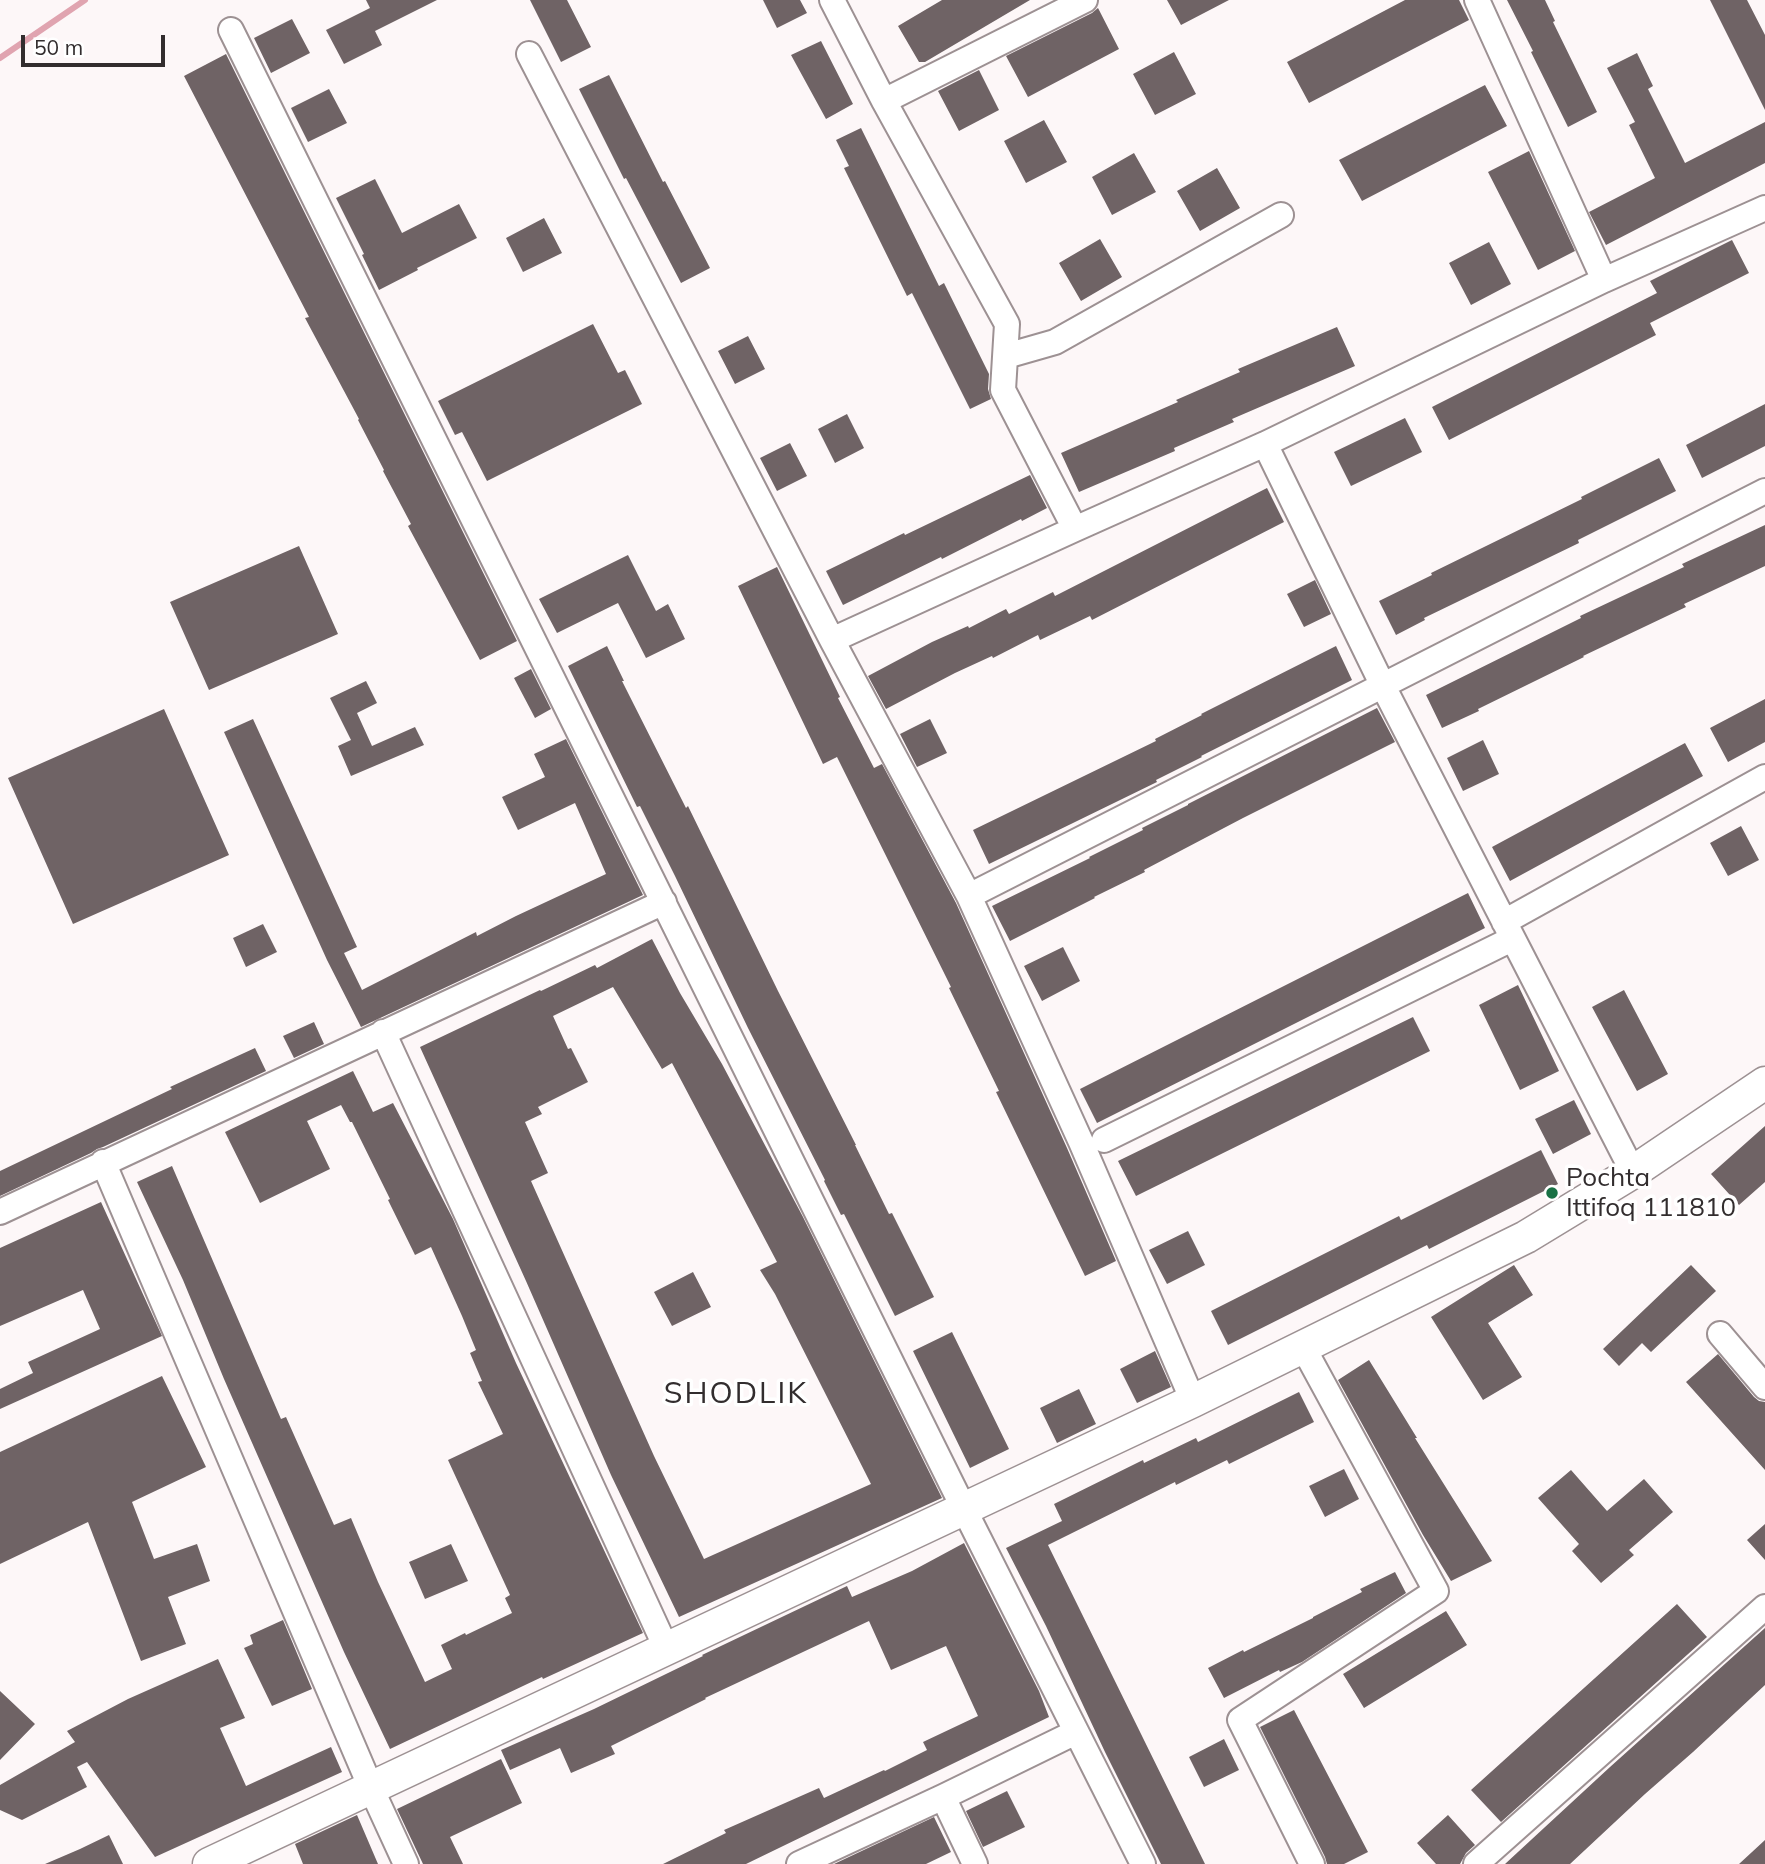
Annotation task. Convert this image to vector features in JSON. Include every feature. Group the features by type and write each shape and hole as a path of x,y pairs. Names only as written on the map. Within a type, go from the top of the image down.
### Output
{"main road":[{"path":"209,1864 1193,1401 1526,1237 1633,1172 1765,1083"}],"street":[{"path":"832,0 884,101 1007,324 1003,390 1075,528"},
{"path":"884,101 1085,0"},
{"path":"1477,0 1604,281"},
{"path":"231,30 964,1509 1143,1864"},
{"path":"529,54 832,640 969,896 1081,1142 1193,1401"},
{"path":"832,640 1265,444 1604,281 1765,208"},
{"path":"1006,356 1055,342 1281,215"},
{"path":"1265,444 1383,687 1633,1172"},
{"path":"969,896 1765,491"},
{"path":"1104,1140 1508,931 1765,777"},
{"path":"0,1212 664,902"},
{"path":"383,1032 667,1650"},
{"path":"103,1162 406,1864"},
{"path":"1720,1334 1765,1387"},
{"path":"1303,1347 1436,1591 1240,1720 1312,1864"},
{"path":"1476,1864 1765,1607"},
{"path":"799,1864 1076,1732"},
{"path":"943,1797 975,1864"}],"building":[{"path":"366,0 437,0 375,31 382,45 344,64 326,30 370,8"},
{"path":"530,0 567,0 591,47 561,62"},
{"path":"763,0 800,0 807,13 777,28"},
{"path":"942,0 1030,0 925,62 919,62 898,26"},
{"path":"1167,0 1229,0 1181,25"},
{"path":"1405,0 1459,0 1469,20 1309,103 1287,62"},
{"path":"1507,0 1545,0 1597,112 1568,127"},
{"path":"1710,0 1747,0 1765,35 1765,110"},
{"path":"1098,8 1119,49 1028,97 1006,56"},
{"path":"292,19 310,53 271,73 254,38"},
{"path":"821,41 853,104 826,119 791,55"},
{"path":"1174,52 1196,94 1155,115 1133,74"},
{"path":"1637,53 1653,86 1648,89 1685,163 1765,122 1765,163 1606,245 1589,212 1655,178 1629,125 1635,122 1607,68"},
{"path":"226,54 517,641 480,660 408,526 411,524 305,318 309,317 184,76"},
{"path":"979,70 999,110 959,131 938,91"},
{"path":"609,75 710,268 681,283 579,89"},
{"path":"1485,85 1507,126 1362,201 1339,160"},
{"path":"329,89 347,123 308,142 291,108"},
{"path":"1044,120 1067,162 1026,183 1004,141"},
{"path":"861,128 939,286 944,283 989,374 988,389 991,399 970,409 912,293 907,296 844,168 849,166 836,140"},
{"path":"1529,151 1575,251 1538,270 1488,172"},
{"path":"1134,153 1156,192 1112,215 1092,177"},
{"path":"1217,168 1240,208 1200,231 1177,191"},
{"path":"375,179 402,233 459,204 477,238 379,290 336,198"},
{"path":"544,218 562,253 523,272 506,238"},
{"path":"1100,239 1122,277 1081,301 1059,263"},
{"path":"1732,240 1749,273 1650,323 1656,335 1449,440 1432,407 1657,293 1650,281"},
{"path":"1489,242 1511,284 1471,305 1449,263"},
{"path":"593,324 618,373 625,370 642,404 487,481 462,432 455,435 438,401"},
{"path":"1337,327 1355,366 1232,419 1234,422 1174,448 1175,451 1079,492 1061,453 1178,402 1176,400 1240,372 1238,369"},
{"path":"748,336 765,369 735,384 718,351"},
{"path":"1765,404 1765,446 1702,478 1686,445"},
{"path":"847,414 864,448 835,463 818,429"},
{"path":"1405,418 1422,452 1351,486 1334,452"},
{"path":"790,443 807,476 777,491 760,458"},
{"path":"1659,458 1676,491 1578,540 1579,543 1424,618 1425,620 1396,635 1379,601"},
{"path":"1030,475 1047,508 843,605 826,571"},
{"path":"1267,488 1284,522 1092,620 1090,616 1040,640 1038,635 993,658 992,656 955,673 886,709 868,676 932,642 968,626 969,628 1006,609 1009,614 1053,592 1055,596"},
{"path":"1765,525 1765,566 1684,604 1686,607 1442,728 1426,695 1581,618 1580,616 1684,567 1682,564"},
{"path":"299,546 338,634 209,690 170,602"},
{"path":"628,555 656,611 668,604 685,639 646,658 618,603 557,633 539,599"},
{"path":"777,567 874,768 882,764 956,903 1067,1148 1116,1261 1085,1276 996,1092 999,1091 949,988 951,987 837,757 823,764 738,586"},
{"path":"1315,580 1331,614 1304,627 1287,594"},
{"path":"607,646 622,681 686,808 688,806 889,1214 892,1213 934,1297 895,1316 844,1214 841,1215 675,876 640,806 637,807 568,666"},
{"path":"1336,646 1352,680 1201,756 1156,780 1157,782 989,864 973,830 1156,741 1155,739 1201,714"},
{"path":"531,669 551,709 535,718 514,678"},
{"path":"366,681 377,703 357,713 372,746 415,727 424,745 351,776 338,746 351,740 330,698"},
{"path":"1765,699 1765,742 1728,762 1710,728"},
{"path":"1377,708 1395,742 1243,818 1010,941 992,906 1090,858 1143,830 1142,828"},
{"path":"164,709 229,855 73,924 8,778"},
{"path":"253,719 357,947 344,953 362,990 476,932 477,936 606,874 575,803 518,830 502,797 545,777 534,754 566,739 643,895 361,1027 327,960 224,732"},
{"path":"930,719 947,753 917,767 900,734"},
{"path":"1483,740 1499,774 1463,791 1447,758"},
{"path":"1685,743 1703,776 1510,881 1492,847"},
{"path":"1741,826 1759,860 1728,876 1710,843"},
{"path":"1468,893 1485,928 1097,1123 1080,1089"},
{"path":"263,924 277,952 246,967 233,938"},
{"path":"652,939 803,1217 942,1498 679,1617 611,1475 420,1047 595,965 597,968","holes":["613,987 662,1069 672,1063 777,1262 760,1270 775,1294 871,1484 704,1559 654,1456 531,1181 548,1173 525,1122 542,1114 538,1107 588,1082 571,1048 568,1049 553,1016"]},
{"path":"1063,947 1080,981 1042,1001 1024,966"},
{"path":"1518,985 1559,1071 1520,1090 1479,1005"},
{"path":"1624,990 1668,1074 1637,1091 1592,1007"},
{"path":"1413,1017 1430,1051 1136,1196 1118,1161"},
{"path":"314,1022 324,1044 294,1058 283,1036"},
{"path":"255,1048 266,1071 0,1196 0,1171"},
{"path":"353,1071 373,1112 393,1103 453,1219 516,1363 643,1633 390,1749 344,1652 183,1280 137,1182 172,1166 281,1419 286,1417 334,1525 351,1518 425,1682 452,1669 441,1645 512,1613 505,1598 510,1595 448,1460 503,1434 478,1382 482,1381 470,1353 476,1350 462,1316 431,1247 415,1255 388,1200 390,1199 341,1105 307,1121 330,1169 260,1203 225,1132"},
{"path":"1574,1100 1591,1134 1553,1154 1535,1119"},
{"path":"1765,1126 1765,1182 1739,1205 1711,1174"},
{"path":"1541,1150 1558,1184 1429,1249 1427,1245 1228,1345 1211,1311 1399,1216 1401,1220"},
{"path":"101,1202 162,1336 0,1409 0,1389 33,1373 28,1362 100,1329 83,1290 0,1326 0,1248"},
{"path":"1188,1231 1205,1265 1167,1284 1149,1250"},
{"path":"1514,1265 1533,1295 1488,1323 1522,1377 1483,1400 1431,1317"},
{"path":"1691,1265 1716,1291 1651,1352 1642,1343 1619,1366 1603,1349"},
{"path":"693,1272 711,1307 672,1326 654,1292"},
{"path":"952,1332 1009,1449 970,1468 913,1351"},
{"path":"1155,1351 1171,1387 1137,1403 1120,1369"},
{"path":"1718,1354 1754,1397 1765,1402 1765,1470 1686,1382"},
{"path":"1369,1360 1492,1561 1451,1581 1338,1380"},
{"path":"162,1376 206,1467 132,1502 154,1559 197,1544 210,1581 168,1597 186,1644 141,1661 88,1522 0,1564 0,1452"},
{"path":"1079,1389 1096,1424 1057,1443 1040,1408"},
{"path":"1299,1392 1314,1422 1229,1464 1227,1460 1176,1485 1175,1482 1048,1545 1205,1864 1161,1864 1006,1548 1062,1521 1054,1504 1143,1460 1144,1463 1196,1438 1198,1442"},
{"path":"1344,1469 1359,1499 1325,1517 1309,1486"},
{"path":"1571,1470 1607,1511 1644,1479 1673,1512 1629,1550 1634,1555 1601,1583 1572,1551 1579,1544 1538,1498"},
{"path":"1765,1524 1765,1560 1747,1540"},
{"path":"964,1543 1039,1691 1049,1717 746,1864 663,1864 726,1833 724,1830 819,1788 824,1798 885,1771 927,1750 923,1742 978,1716 946,1646 891,1670 869,1621 705,1698 611,1746 615,1754 571,1773 560,1748 510,1770 501,1750 594,1709 847,1586 852,1597 912,1571"},
{"path":"451,1544 468,1581 425,1599 409,1562"},
{"path":"1395,1572 1406,1593 1302,1662 1280,1672 1279,1670 1224,1698 1208,1668 1313,1618 1362,1592 1360,1589"},
{"path":"1677,1604 1707,1637 1501,1822 1471,1790"},
{"path":"1446,1611 1467,1645 1364,1708 1343,1674"},
{"path":"283,1620 312,1689 272,1706 244,1648 253,1644 250,1635"},
{"path":"1765,1628 1765,1685 1570,1864 1505,1864 1610,1767"},
{"path":"218,1659 245,1718 220,1728 246,1786 331,1747 342,1772 155,1857 87,1762 77,1767 87,1787 22,1820 0,1810 0,1785 75,1742 67,1731 128,1699"},
{"path":"0,1691 35,1724 0,1760"},
{"path":"1294,1710 1368,1852 1344,1864 1327,1864 1260,1727"},
{"path":"1224,1739 1239,1770 1204,1787 1189,1757"},
{"path":"501,1759 522,1803 450,1837 463,1864 423,1864 397,1809"},
{"path":"1007,1791 1025,1827 983,1847 966,1811"},
{"path":"357,1815 378,1864 303,1864 295,1844"},
{"path":"1448,1815 1475,1845 1466,1853 1460,1864 1436,1864 1417,1843"},
{"path":"934,1817 951,1852 926,1864 834,1864"},
{"path":"109,1835 123,1864 45,1864 80,1849"},
{"path":"1765,1840 1765,1864 1739,1864"}],"waterway":[{"path":"0,58 85,0"}],"place":[{"name":"Pochta Ittifoq 111810","path":"1552,1193"}],"district":[{"name":"SHODLIK","path":"736,1394"}]}
